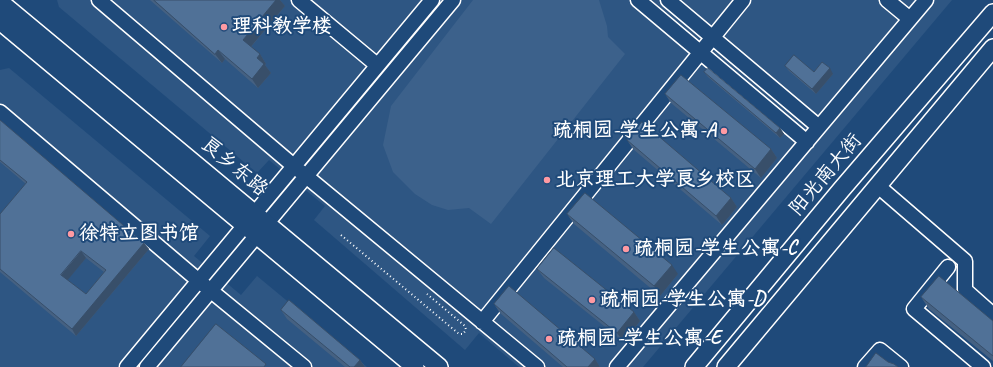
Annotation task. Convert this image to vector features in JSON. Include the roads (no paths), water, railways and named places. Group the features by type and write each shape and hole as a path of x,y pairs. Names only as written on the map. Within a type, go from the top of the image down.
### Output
{"main road":[{"name":"良乡东路","path":"2,11 256,224 439,367"},
{"name":"阳光南大街","path":"694,367 841,190 993,13"},
{"path":"726,367 993,48"},
{"name":"良乡东路","path":"256,224 415,367"}],"street":[{"path":"99,0 291,171 537,367"},
{"path":"299,0 377,65"},
{"path":"147,367 221,278 291,171 432,0"},
{"path":"127,367 209,268 303,181 453,0"},
{"path":"638,0 807,142"},
{"path":"668,0 819,127"},
{"path":"482,322 743,0"},
{"path":"887,0 910,19"},
{"path":"617,367 926,0"},
{"path":"0,112 210,291 304,367"},
{"path":"878,186 965,261 965,290 993,315"},
{"path":"948,267 914,310 983,367"},
{"path":"865,367 880,350 901,367"}],"place":[{"name":"理科教学楼","path":"224,27"},
{"name":"疏桐园-学生公寓-A","path":"724,131"},
{"name":"北京理工大学良乡校区","path":"547,180"},
{"name":"徐特立图书馆","path":"71,234"},
{"name":"疏桐园-学生公寓-C","path":"626,249"},
{"name":"疏桐园-学生公寓-D","path":"592,300"},
{"name":"疏桐园-学生公寓-E","path":"549,339"}]}
